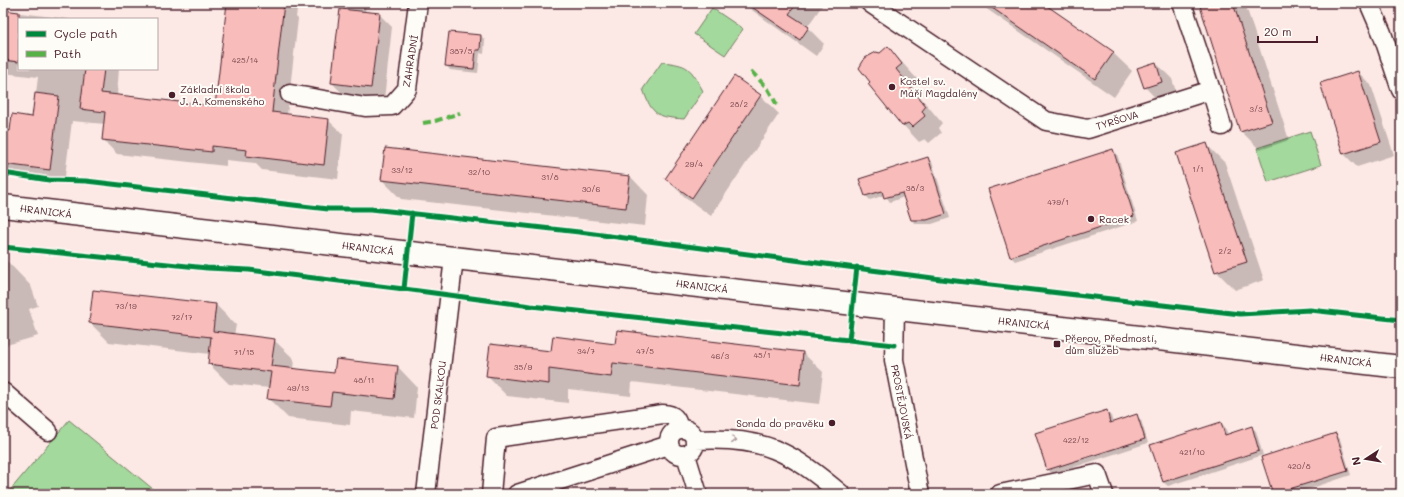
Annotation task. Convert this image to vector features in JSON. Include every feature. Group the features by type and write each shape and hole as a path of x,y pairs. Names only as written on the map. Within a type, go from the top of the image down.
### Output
{"main road":[{"name":"HRANICKÁ","path":"3,206 1401,366"}],"street":[{"name":"ZAHRADNÍ","path":"290,94 365,107 392,106 407,89 418,3"},
{"name":"TYRŠOVA","path":"870,3 1046,121 1088,129 1210,90"},
{"path":"1182,3 1222,126"},
{"path":"1369,3 1382,33 1401,90"},
{"name":"POD SKALKOU","path":"426,494 454,258"},
{"name":"PROSTĚJOVSKÁ","path":"895,308 894,360 920,494"},
{"path":"3,394 48,431"},
{"path":"491,494 496,438 663,414 675,418 679,429"},
{"path":"698,494 691,447 689,431 679,429 671,435 669,445 675,454 691,447 735,439 750,442 778,450 807,467 841,494"},
{"path":"517,494 669,445"},
{"path":"1000,494 1097,474 1104,494"}],"green space":[{"path":"712,8 743,29 725,55 694,34"},
{"path":"662,62 678,64 688,69 695,77 703,91 684,119 662,116 653,110 646,98 643,89"},
{"path":"1310,131 1321,165 1268,182 1257,148"},
{"path":"69,420 159,494 7,494"}],"building":[{"path":"227,3 284,3 272,112 329,119 324,165 246,156 247,150 212,146 212,152 102,140 105,112 80,109 85,70 104,70 101,93 215,106"},
{"path":"746,3 797,3 789,14 809,27 800,40"},
{"path":"985,3 1043,3 1114,52 1095,79"},
{"path":"1199,3 1233,3 1272,122 1240,132"},
{"path":"340,9 380,13 371,88 331,83"},
{"path":"3,10 19,12 18,62 3,60"},
{"path":"449,32 481,35 480,50 476,50 474,69 445,66"},
{"path":"888,46 902,64 896,69 926,106 922,111 925,116 912,127 908,123 902,126 868,84 870,82 859,68 865,58 876,52 880,53"},
{"path":"1156,62 1162,82 1144,88 1137,68"},
{"path":"1358,71 1381,142 1343,154 1320,83"},
{"path":"734,76 761,95 692,198 665,179"},
{"path":"35,93 59,96 50,170 3,164 3,130 10,131 12,114 32,117"},
{"path":"1207,143 1247,262 1215,272 1176,153"},
{"path":"385,148 630,176 626,208 381,180"},
{"path":"1113,149 1134,216 1010,257 988,189"},
{"path":"928,157 946,214 927,220 911,220 902,193 884,198 882,191 865,196 859,179"},
{"path":"93,290 216,304 213,331 275,339 271,366 334,373 336,359 398,366 394,399 332,392 330,406 267,399 271,372 208,364 211,337 89,323"},
{"path":"617,330 803,352 800,385 613,363 611,377 549,369 549,384 486,376 490,344 551,351 553,336 615,344"},
{"path":"1107,410 1110,423 1137,414 1145,439 1047,470 1035,433"},
{"path":"1221,422 1225,435 1252,426 1259,451 1163,482 1150,445"},
{"path":"1336,433 1348,471 1273,494 1261,457"}],"marked path":[{"path":"751,71 768,89 777,105"},
{"path":"423,123 435,121 460,113"}],"cycle path":[{"path":"3,173 49,180 86,181 328,209 371,209 579,232 956,281 1240,314 1310,310 1401,320"},
{"path":"3,247 207,268 249,270 404,289 412,213"},
{"path":"857,267 849,340 894,345"},
{"path":"404,289 531,306 849,340"}],"place":[{"name":"Kostel sv. Máří Magdalény","path":"892,87"},
{"name":"Základní škola J. A. Komenského","path":"172,95"},
{"name":"Racek","path":"1091,219"},
{"name":"Přerov, Předmostí, dům služeb","path":"1057,344"},
{"name":"Sonda do pravěku","path":"832,423"}]}
